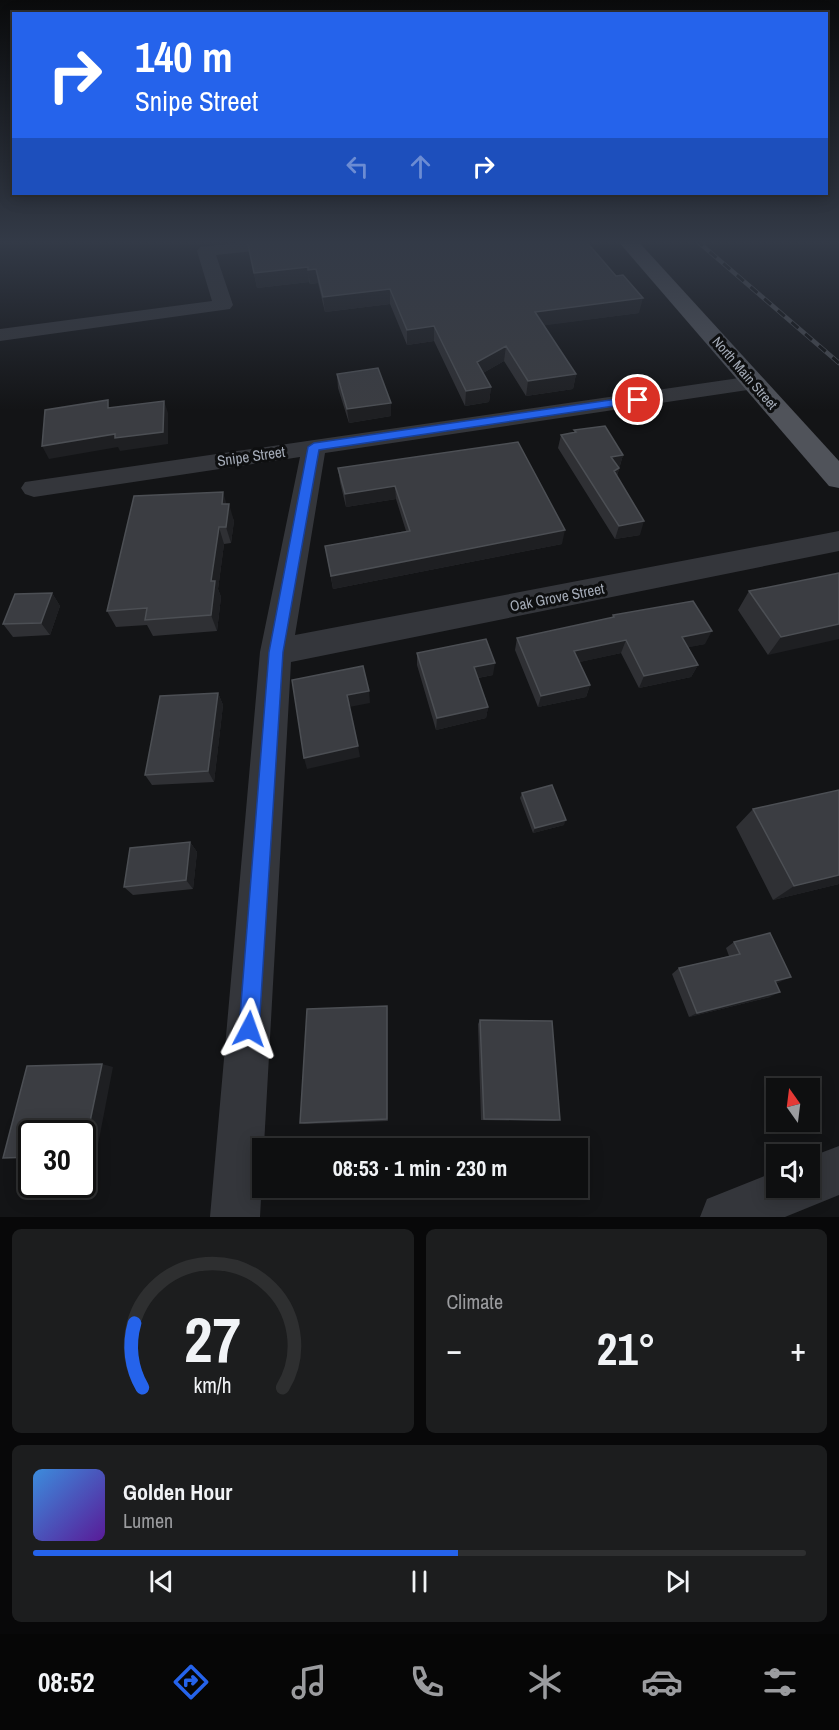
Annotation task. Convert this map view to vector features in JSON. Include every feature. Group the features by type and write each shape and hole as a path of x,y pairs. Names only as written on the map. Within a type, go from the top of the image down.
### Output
{"main road":[{"name":"North Main Street","path":"677,297 839,479"}],"street":[{"path":"0,335 223,305 220,297"},
{"name":"Snipe Street","path":"34,488 753,383"},
{"path":"236,1217 276,652 314,447"},
{"name":"Oak Grove Street","path":"276,652 839,541"},
{"path":"820,1178 839,1170"},
{"path":"725,1217 771,1198"}],"building":[{"path":"393,297 643,298 535,312 576,374 528,381 506,346 477,362 491,387 466,391 434,326 407,330"},
{"path":"378,368 391,403 347,409 337,374"},
{"path":"108,400 108,408 164,401 163,432 115,438 115,434 42,446 45,410"},
{"path":"605,426 623,455 611,457 619,468 614,471 644,521 619,526 561,435 576,432 574,430"},
{"path":"518,442 565,530 331,576 325,546 410,531 395,486 345,494 338,468"},
{"path":"223,492 222,504 229,504 226,527 219,527 211,581 215,581 211,615 145,620 147,608 107,611 134,496"},
{"path":"839,573 839,624 781,637 749,591"},
{"path":"52,593 41,623 3,624 15,594"},
{"path":"693,601 712,631 682,637 698,665 644,676 626,640 574,651 590,685 541,696 517,638 614,617 613,615"},
{"path":"486,639 495,663 474,667 488,707 437,718 417,653"},
{"path":"363,666 369,691 347,695 358,746 304,758 292,680"},
{"path":"218,693 208,771 145,775 160,696"},
{"path":"552,785 566,820 535,828 522,793"},
{"path":"839,790 839,875 794,886 753,809"},
{"path":"190,842 186,880 124,887 130,848"},
{"path":"770,933 791,977 775,981 780,992 697,1013 679,968 740,954 734,942"},
{"path":"387,1006 387,1119 300,1123 307,1009"},
{"path":"480,1020 552,1021 560,1120 484,1119"},
{"path":"102,1064 90,1120 18,1120 18,1157 3,1158 27,1066"}],"railway":[{"path":"762,297 839,363"}],"route":[{"path":"249,1029 276,652 314,447 638,400"}]}
